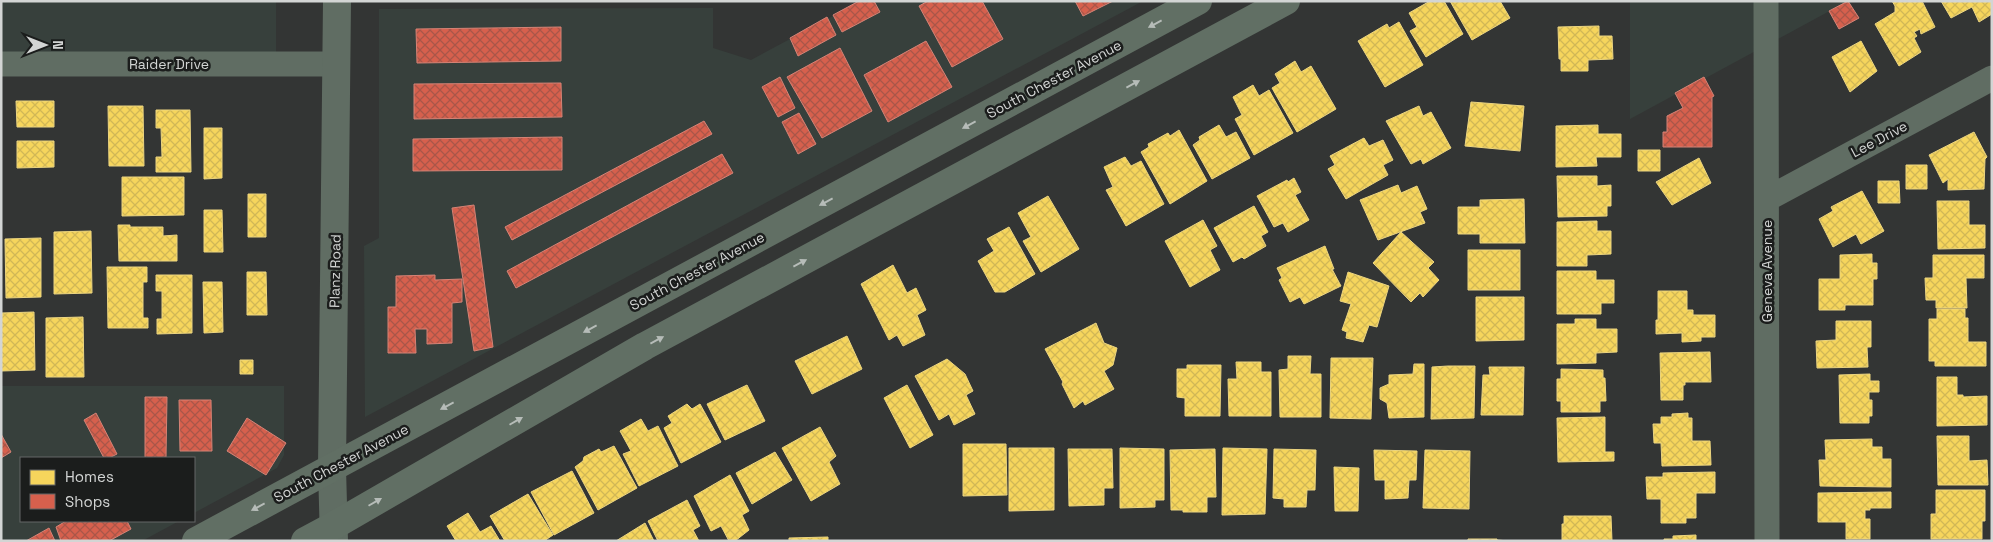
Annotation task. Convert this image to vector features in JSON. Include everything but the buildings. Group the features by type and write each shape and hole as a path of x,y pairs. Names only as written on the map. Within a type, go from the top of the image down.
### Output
{"main road":[{"name":"South Chester Avenue","path":"196,541 1198,1"},
{"path":"305,541 333,534 645,346 1286,1"}],"street":[{"name":"Planz Road","path":"333,534 337,1"},
{"name":"Geneva Avenue","path":"1766,1 1767,541"},
{"name":"Raider Drive","path":"1,64 337,64"},
{"name":"Lee Drive","path":"1766,200 1992,78"}],"shaded area":[{"path":"1,1 276,1 276,64 1,63"},
{"path":"861,1 1143,1 365,417 364,246 379,238 379,9 713,8 713,48 751,60"},
{"path":"1630,1 1848,1 1630,119"},
{"path":"1,386 284,386 284,455 277,468 195,512 195,457 20,457 20,522 177,522 142,541 1,541"}]}
